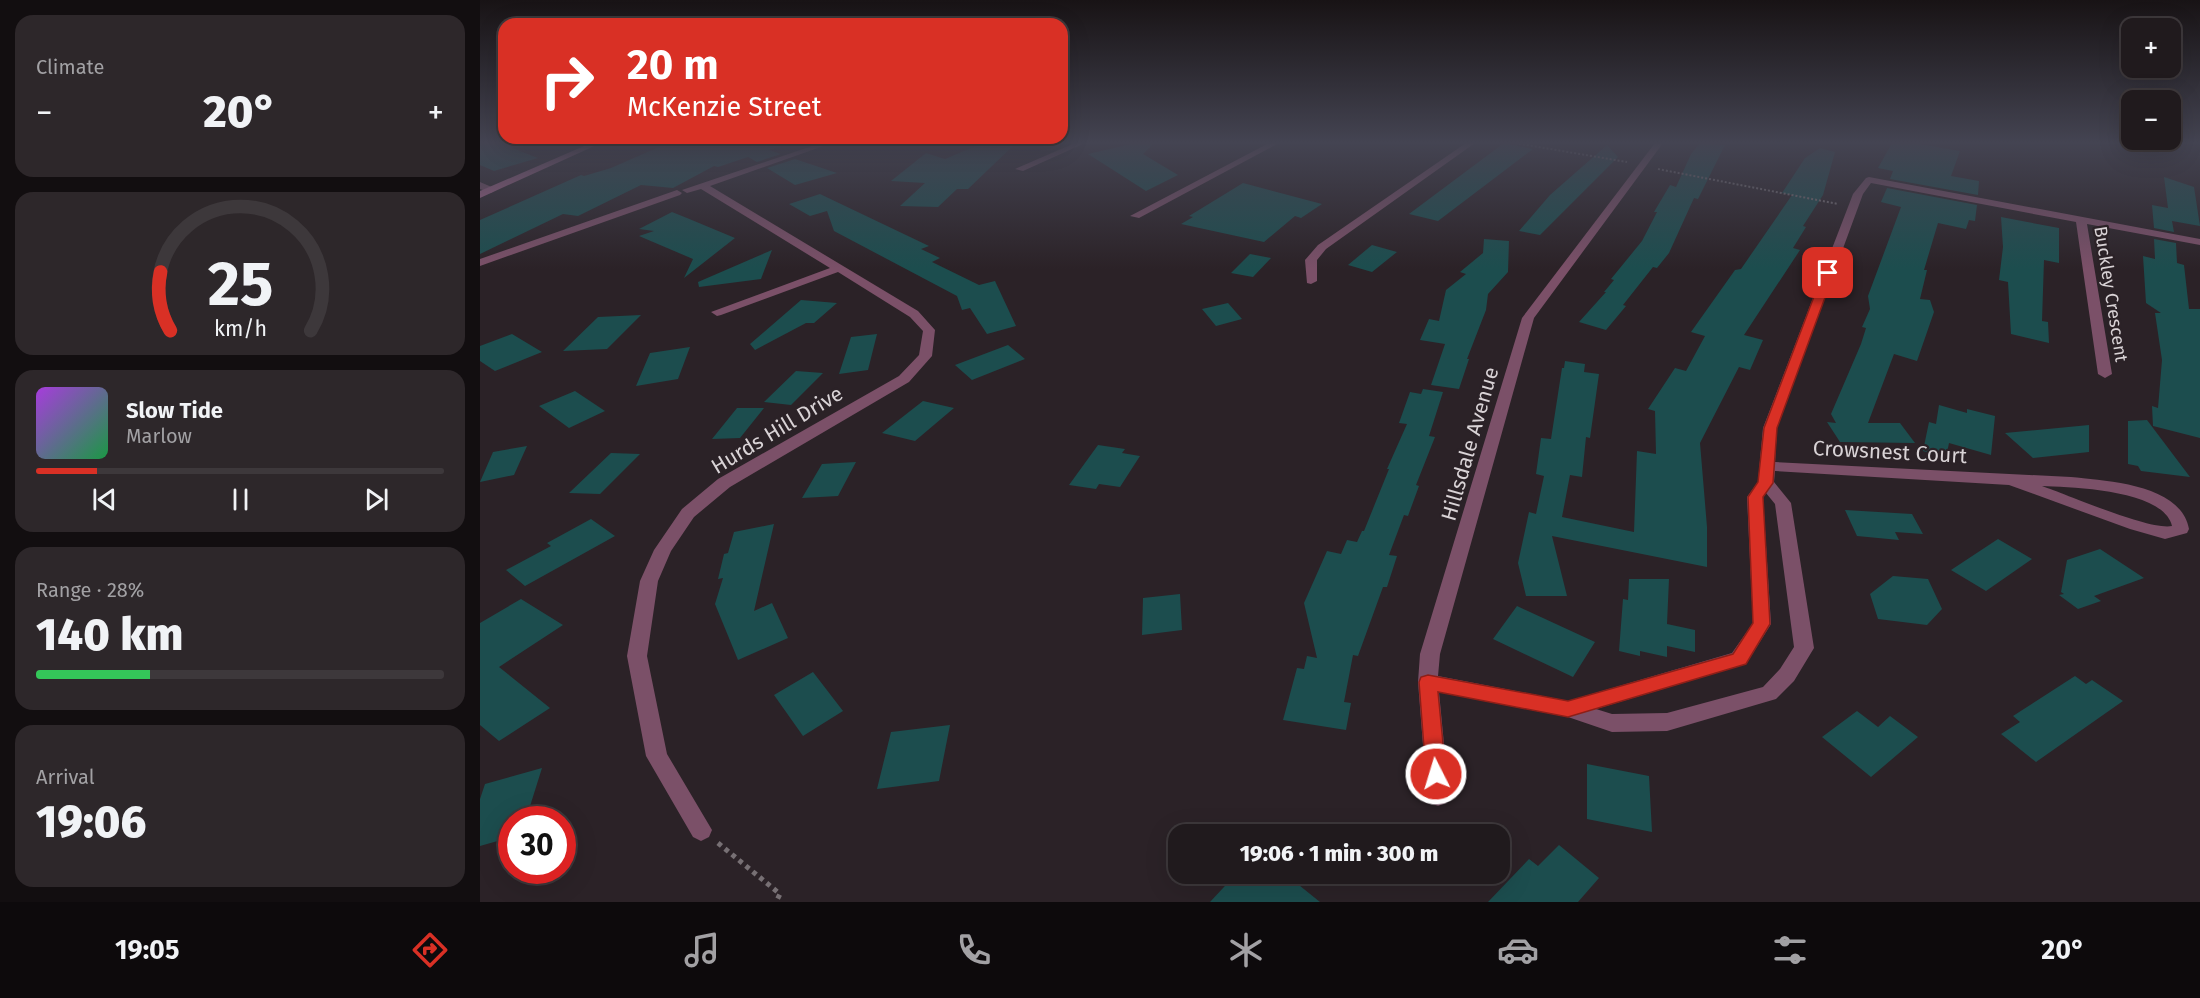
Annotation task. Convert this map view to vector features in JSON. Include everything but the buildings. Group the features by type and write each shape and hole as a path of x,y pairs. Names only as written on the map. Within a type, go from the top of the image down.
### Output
{"main road":[{"path":"480,195 503,185"}],"street":[{"path":"480,185 492,190"},
{"path":"480,263 702,185"},
{"name":"Hurds Hill Drive","path":"701,830 657,756 637,656 649,581 663,550 688,513 724,483 904,380 925,356 928,330 914,314 702,185"},
{"path":"1134,216 1193,185"},
{"path":"1311,282 1311,260 1322,247 1410,185"},
{"name":"Hillsdale Avenue","path":"1438,796 1428,682 1430,654 1528,318 1627,185"},
{"path":"1568,709 1739,659 1762,624 1755,497 1767,474 1770,428 1858,194 1865,185"},
{"path":"1897,185 2200,242"},
{"name":"Buckley Crescent","path":"2081,219 2105,374"},
{"path":"717,312 839,268"},
{"path":"1428,682 1568,709 1612,723 1667,722 1769,693 1787,675 1804,648 1783,503 1767,474"},
{"name":"Crowsnest Court","path":"1767,474 2050,480 2112,487 2151,498 2171,508 2179,518 2181,529 2166,533 2136,525 2011,480"}],"path":[{"path":"1743,185 1853,207"},
{"path":"701,830 780,894 776,902"}],"route":[{"path":"1436,774 1428,682 1568,709 1739,659 1762,624 1755,497 1766,483 1770,428 1828,273"}]}
